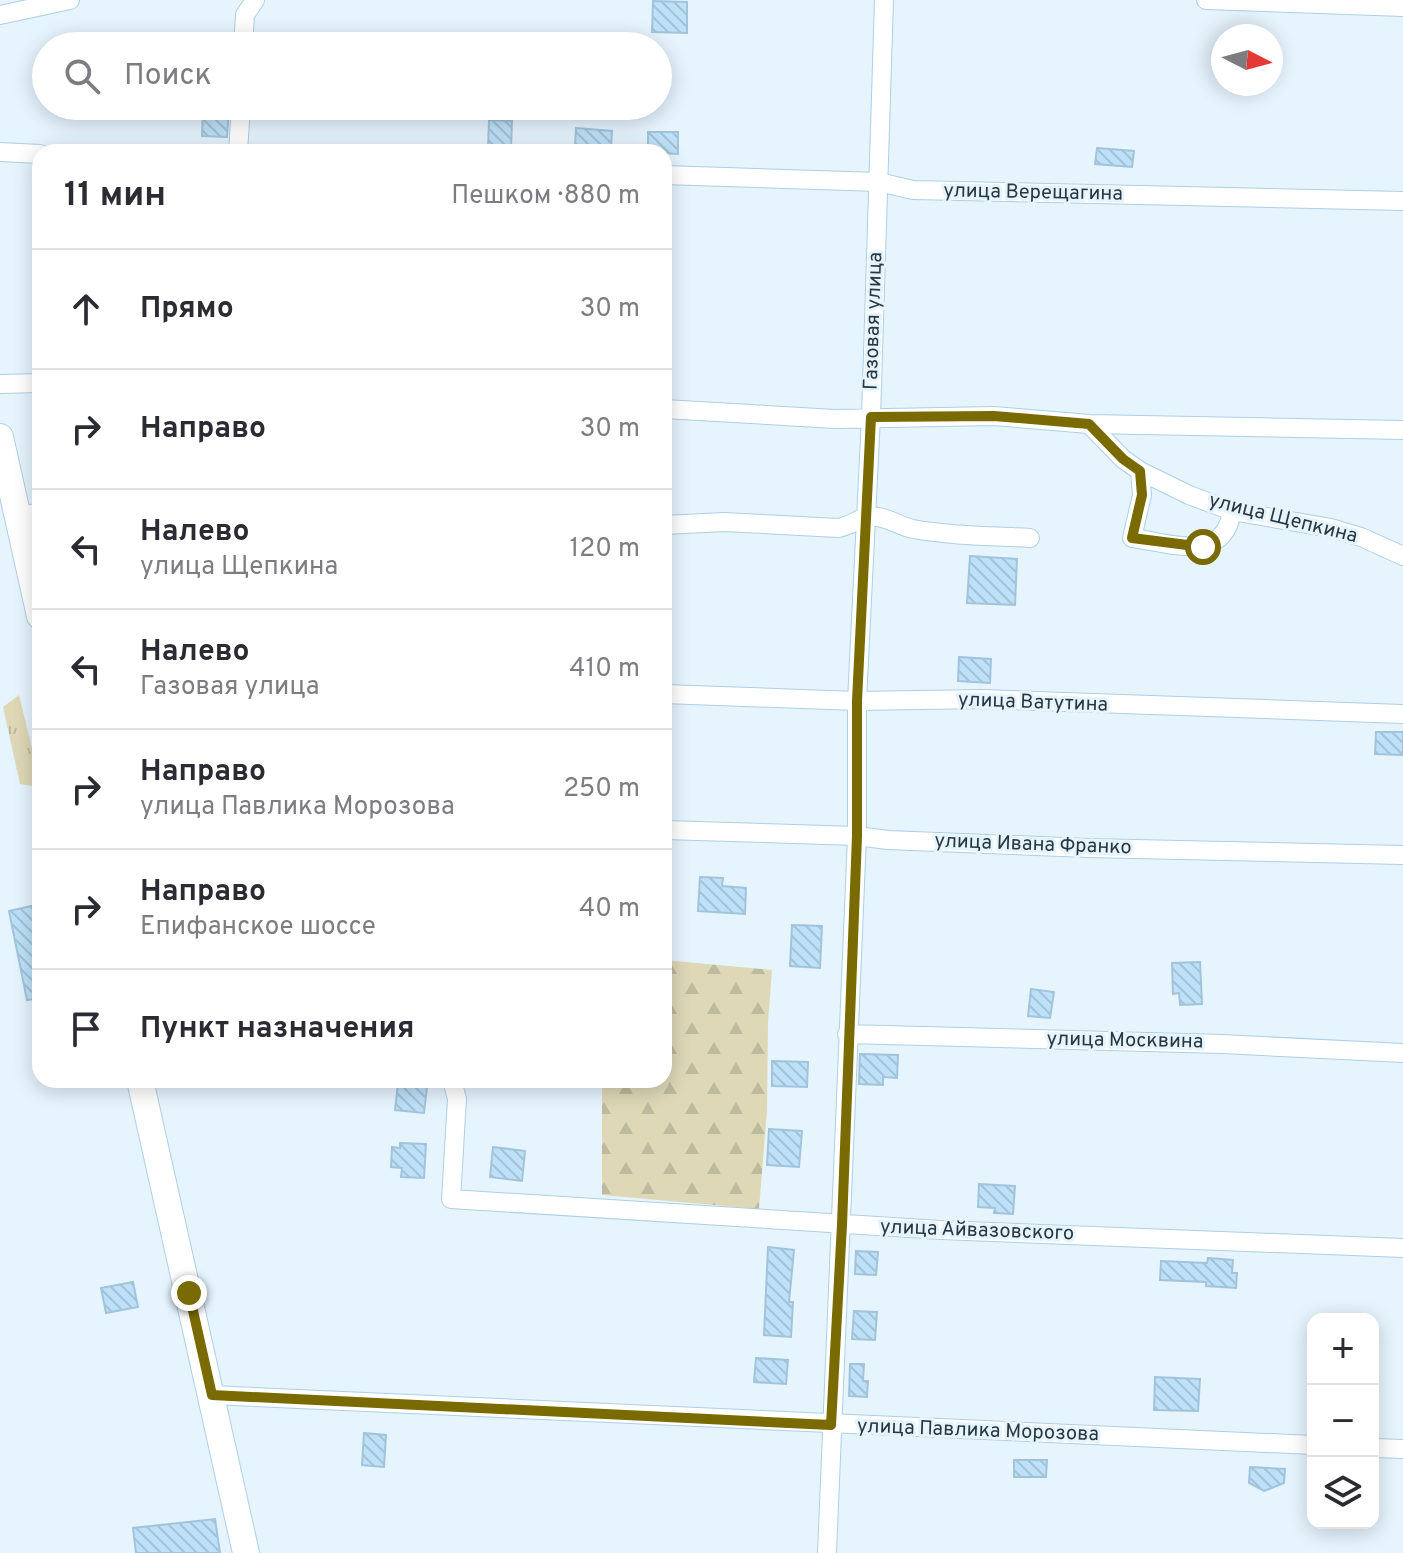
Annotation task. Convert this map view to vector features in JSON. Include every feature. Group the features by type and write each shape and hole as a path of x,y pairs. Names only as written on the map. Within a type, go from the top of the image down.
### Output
{"main road":[{"path":"0,437 29,514 32,542"},
{"path":"142,1088 246,1553"}],"street":[{"path":"0,15 70,0"},
{"name":"Газовая улица","path":"827,1553 857,836 857,701 871,417 884,0"},
{"path":"1206,0 1403,7"},
{"path":"246,32 252,4"},
{"path":"239,144 240,120"},
{"path":"0,152 32,154"},
{"name":"улица Верещагина","path":"672,175 879,182 913,190 1403,201"},
{"path":"0,384 32,383"},
{"path":"672,409 835,419 994,416 1089,424 1403,430"},
{"name":"улица Щепкина","path":"1089,424 1123,459 1189,495 1232,511 1331,528 1361,537 1403,556"},
{"path":"1140,471 1142,495 1132,538 1203,547 1219,540 1230,528 1232,511"},
{"path":"672,525 724,522 838,528 876,516 945,535 1030,538"},
{"name":"улица Ватутина","path":"672,694 857,701 982,699 1132,707 1403,714"},
{"name":"улица Ивана Франко","path":"672,830 1088,848 1403,855"},
{"name":"улица Москвина","path":"847,1034 1222,1044 1403,1053"},
{"name":"улица Айвазовского","path":"454,1088 457,1099 451,1199 842,1225 1403,1248"},
{"name":"улица Павлика Морозова","path":"212,1395 1307,1445"},
{"path":"1379,1448 1403,1449"}],"green space":[{"path":"19,695 32,748 32,786 20,784 3,707"},
{"path":"672,961 772,970 767,1110 759,1209 602,1195 602,1088 672,1088"}],"building":[{"path":"653,1 687,2 687,33 652,32"},
{"path":"203,120 228,120 227,137 202,136"},
{"path":"489,120 512,121 511,144 488,144"},
{"path":"576,128 612,131 611,144 575,144"},
{"path":"648,132 678,132 678,154 672,154 672,144 648,144"},
{"path":"1097,148 1134,151 1132,167 1095,164"},
{"path":"970,556 1017,559 1015,605 967,603"},
{"path":"959,657 991,659 990,683 958,681"},
{"path":"1376,732 1403,732 1403,755 1375,754"},
{"path":"700,877 723,878 722,886 746,888 745,914 698,911"},
{"path":"32,906 32,999 27,1000 9,911"},
{"path":"792,925 822,926 820,968 790,966"},
{"path":"1200,962 1202,1004 1180,1005 1179,993 1173,994 1172,963"},
{"path":"1031,989 1054,992 1050,1018 1028,1016"},
{"path":"860,1054 898,1055 897,1078 883,1077 883,1085 859,1084"},
{"path":"772,1061 808,1062 807,1087 772,1086"},
{"path":"398,1088 427,1088 424,1113 395,1110"},
{"path":"769,1129 802,1131 799,1167 767,1165"},
{"path":"400,1143 426,1144 424,1178 401,1177 402,1168 391,1167 392,1147 400,1148"},
{"path":"493,1147 525,1151 522,1181 490,1177"},
{"path":"979,1184 1015,1186 1013,1214 994,1213 995,1208 978,1207"},
{"path":"768,1247 794,1250 789,1302 793,1302 791,1337 764,1335"},
{"path":"856,1251 878,1252 876,1275 855,1274"},
{"path":"1208,1258 1233,1260 1232,1273 1237,1273 1236,1288 1206,1286 1206,1282 1160,1280 1161,1261 1207,1263"},
{"path":"133,1282 138,1307 106,1313 101,1288"},
{"path":"854,1311 877,1312 875,1340 852,1339"},
{"path":"756,1358 788,1360 786,1384 754,1382"},
{"path":"850,1364 864,1364 863,1381 868,1381 867,1397 849,1396"},
{"path":"1155,1377 1200,1379 1198,1411 1154,1410"},
{"path":"364,1433 386,1435 384,1467 362,1465"},
{"path":"1014,1460 1047,1460 1046,1477 1014,1477"},
{"path":"1250,1467 1285,1469 1284,1483 1264,1491 1249,1483"},
{"path":"215,1519 220,1553 136,1553 133,1528"}],"route":[{"path":"189,1293 212,1395 831,1425 842,1225 857,836 857,701 871,417 994,416 1089,424 1123,459 1140,471 1142,495 1132,538 1203,547"}]}
